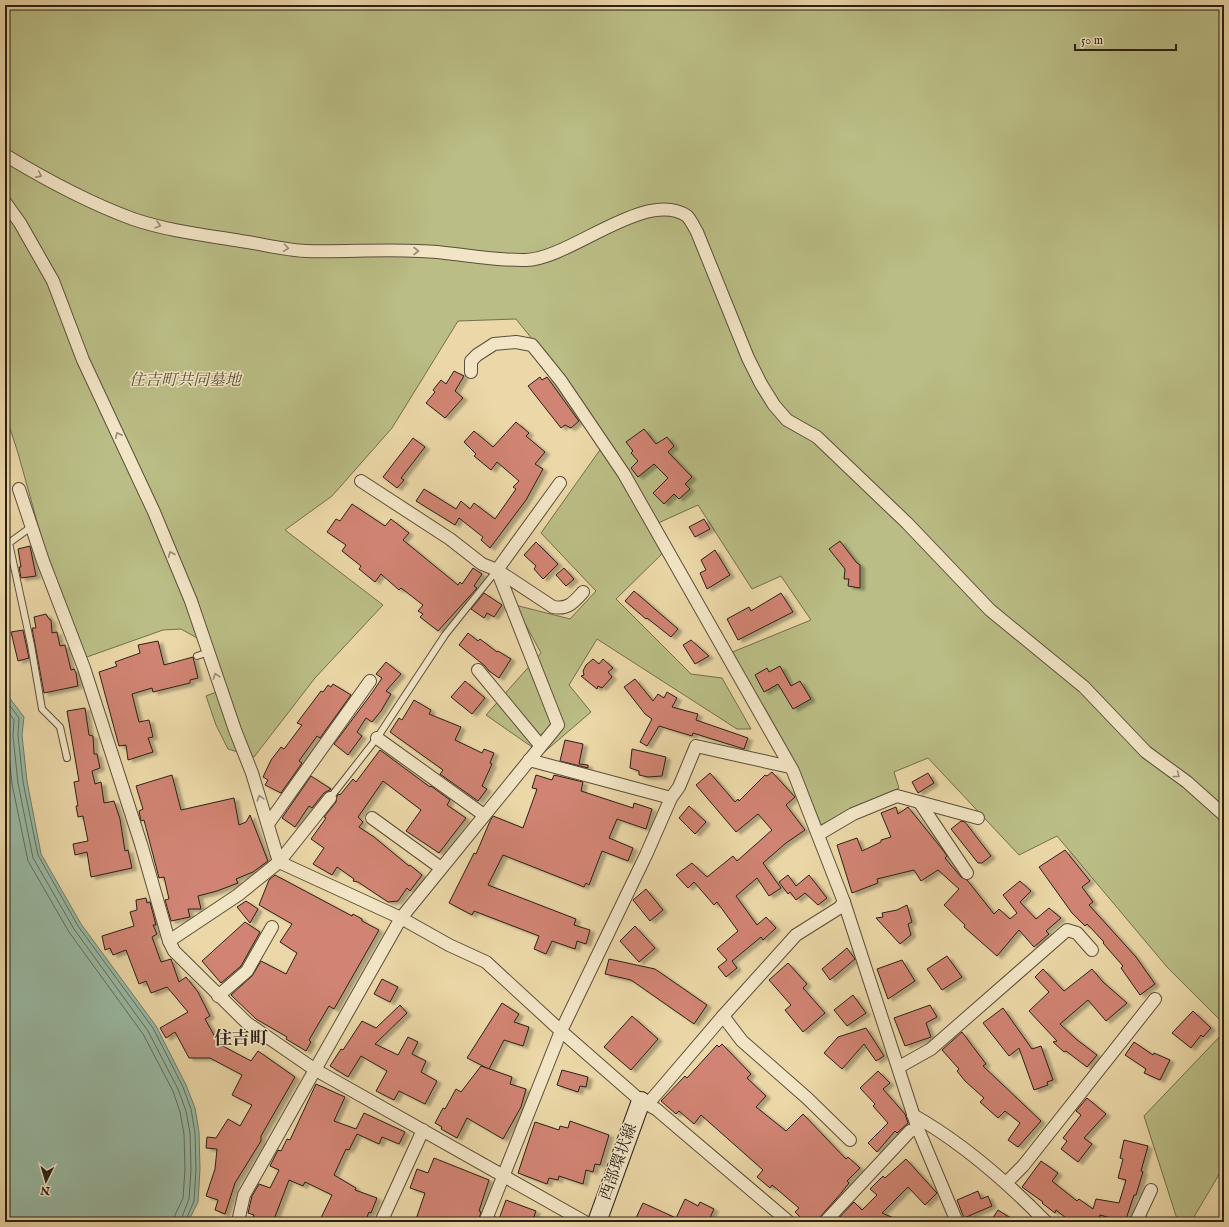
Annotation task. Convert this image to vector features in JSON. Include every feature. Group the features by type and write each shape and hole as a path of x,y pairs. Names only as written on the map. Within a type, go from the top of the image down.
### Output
{"street":[{"path":"5,155 28,169 67,189 133,218 178,231 305,251 444,252 506,260 528,260 550,255 587,236 653,210 680,213 688,217 699,237 748,358 761,384 788,420 817,437 907,523 990,610 1084,687 1146,752 1187,782 1224,815"},
{"path":"5,202 20,223 53,281 83,360 154,512 191,601 235,730 252,773 279,862 401,918 449,945 486,962 561,1031 644,1103 656,1109 789,1222"},
{"path":"471,372 471,361 477,355 494,344 502,342 523,342 532,345 540,353 624,474 790,767 819,834 844,902 918,1129 957,1222"},
{"path":"361,481 450,540 482,564 497,570 553,607 560,609 572,605 583,592"},
{"path":"497,570 560,483"},
{"path":"19,489 31,527 87,676 141,844 169,940 174,951 246,1023 314,1069 585,1222"},
{"path":"238,1222 244,1195 314,1069 401,918 540,745 558,725 497,570"},
{"path":"478,670 540,745"},
{"path":"268,824 370,681"},
{"path":"377,738 484,815"},
{"path":"485,1222 561,1031 646,855 671,798 679,787 696,746 790,767"},
{"path":"529,760 671,798"},
{"path":"819,834 853,814 897,796 920,804 978,818"},
{"path":"169,940 238,896 279,862 330,798"},
{"path":"920,804 967,873"},
{"path":"372,818 441,868"},
{"path":"644,1103 796,935 839,908 844,902"},
{"path":"218,996 247,971 272,926"},
{"path":"899,1067 931,1048 1067,930 1077,932 1092,950"},
{"path":"1006,1182 1023,1166 1155,999"},
{"path":"722,1016 742,1041 807,1098 850,1140"},
{"name":"西部環状線","path":"597,1222 644,1103"},
{"path":"913,1115 928,1123 1006,1182 1046,1222"},
{"path":"825,1222 910,1131 918,1129"},
{"path":"380,1222 423,1130"},
{"path":"1136,1222 1151,1190"}],"lane":[{"path":"31,527 9,544 42,709 60,726 67,758"},
{"path":"330,798 377,738 445,635 497,570"},
{"path":"197,656 209,652"}],"green space":[{"name":"住吉町共同墓地","path":"5,5 1224,5 1224,1024 1167,967 1057,836 1019,855 928,758 894,772 899,788 851,809 821,825 797,767 730,653 811,620 781,576 752,589 698,505 656,524 667,549 616,599 691,674 722,678 751,729 737,729 597,639 569,685 591,712 542,754 486,715 541,653 515,605 570,619 596,591 541,533 607,440 566,381 516,319 458,321 392,428 332,496 285,530 383,605 315,678 254,757 228,749 216,725 206,696 224,689 206,643 181,629 163,630 84,658 54,579 50,561 48,561 18,453 5,413"},
{"path":"1224,1032 1224,1166 1191,1222 1178,1222 1144,1116"}],"water":[{"path":"5,692 24,717 22,735 27,781 41,854 81,924 156,1026 186,1085 195,1108 199,1132 200,1169 198,1202 188,1222 5,1222"}],"building":[{"path":"454,371 464,376 455,391 463,398 445,418 426,403 435,392 433,390 441,380 446,384"},
{"path":"540,377 542,380 547,377 579,421 571,428 565,425 561,428 528,386"},
{"path":"516,422 529,433 526,436 545,452 535,464 543,469 526,500 490,548 481,540 483,537 459,518 455,525 416,501 424,489 456,509 461,501 470,509 474,503 495,519 516,489 513,487 519,481 497,462 491,470 474,456 476,454 464,442 474,431 493,447"},
{"path":"644,429 656,444 667,437 674,446 668,452 692,477 685,484 690,489 679,499 674,494 664,504 653,493 668,478 654,464 638,477 631,468 638,461 631,453 633,451 626,442"},
{"path":"413,438 425,447 401,478 404,480 397,488 383,477"},
{"path":"352,504 385,526 391,519 409,533 403,540 458,585 460,582 462,584 473,568 482,574 474,586 477,588 438,631 420,617 423,614 418,611 423,605 401,588 399,590 381,574 375,582 359,569 361,566 342,551 346,545 327,532 336,519 340,521"},
{"path":"704,519 710,529 695,537 689,527"},
{"path":"840,541 860,565 860,588 848,586 849,579 844,579 845,569 829,549"},
{"path":"536,542 558,564 543,579 534,569 536,566 524,555"},
{"path":"30,546 36,576 21,578 18,549"},
{"path":"715,550 730,575 707,589 700,573 706,570 701,560"},
{"path":"564,568 574,579 566,586 556,575"},
{"path":"634,591 678,629 671,637 647,618 646,619 625,601"},
{"path":"484,593 502,605 494,617 487,613 484,618 471,609"},
{"path":"781,593 793,612 738,640 727,619 749,607 751,611"},
{"path":"46,614 51,620 52,633 57,632 60,646 65,645 71,670 74,669 76,673 78,686 44,693 32,628 36,628 34,617"},
{"path":"23,630 29,658 18,661 11,632"},
{"path":"468,633 478,641 480,639 497,652 498,651 511,659 499,678 459,645"},
{"path":"691,640 709,656 695,664 683,645"},
{"path":"158,641 164,665 193,657 198,678 190,680 190,683 153,692 152,688 132,694 139,722 149,720 153,737 148,738 153,752 128,760 126,745 119,746 99,672 117,666 115,662 140,653 138,645"},
{"path":"593,659 599,664 603,659 613,668 608,672 612,677 602,688 598,686 597,689 581,676 584,675 583,671 586,665"},
{"path":"386,662 401,674 386,691 391,694 381,711 372,722 366,718 357,732 362,736 348,755 334,744 382,678 376,674"},
{"path":"780,666 791,686 800,681 811,699 793,709 778,684 764,692 755,675 767,668 769,672"},
{"path":"635,679 653,701 658,694 664,698 667,692 677,698 672,707 698,714 696,720 748,738 744,749 693,733 692,736 659,726 647,746 640,742 652,719 645,714 624,687"},
{"path":"465,681 485,698 472,714 451,697"},
{"path":"333,684 351,695 320,738 317,736 299,761 302,763 281,793 265,785 268,780 263,777 271,760 281,747 284,749 302,725 297,723 321,691 323,692 328,685 331,687"},
{"path":"414,700 431,710 429,714 461,727 455,740 482,753 484,749 494,753 490,763 492,764 482,786 487,789 478,801 440,774 443,770 390,732 399,718 402,720"},
{"path":"85,708 89,735 93,736 94,754 97,754 100,768 92,771 95,784 101,782 104,803 114,801 120,819 125,851 128,850 132,868 91,877 87,852 75,855 73,844 88,841 83,816 78,817 76,806 78,806 74,782 79,781 67,711"},
{"path":"565,740 583,744 579,764 588,765 588,768 560,761"},
{"path":"632,749 666,757 662,776 648,777 639,775 639,771 630,768"},
{"path":"380,750 450,800 447,805 466,818 439,853 406,831 421,810 383,781 358,817 363,822 359,827 422,875 410,891 407,888 398,901 388,902 358,882 353,881 354,879 337,867 332,875 313,864 324,848 311,839 326,818 324,817 336,802 337,796 339,794 340,795 353,779 356,782"},
{"path":"772,772 795,797 786,805 805,830 786,843 763,863 781,888 769,896 757,878 736,896 757,925 766,917 776,928 763,940 761,937 732,961 737,968 726,977 718,967 727,960 717,949 738,931 717,902 714,905 694,882 688,888 676,875 692,863 707,877 733,856 737,861 772,830 758,814 736,832 696,785 710,773 735,802 738,799 739,801 765,775 767,776"},
{"path":"928,773 934,783 918,793 912,782"},
{"path":"172,775 181,810 234,798 239,825 246,822 250,815 268,861 253,872 236,879 238,883 198,896 201,909 188,909 190,917 171,921 165,900 169,899 164,877 159,878 144,820 141,821 139,811 143,809 136,786"},
{"path":"536,775 552,780 554,775 583,782 581,791 633,808 634,803 652,809 646,829 617,819 609,838 633,848 628,861 602,851 589,885 586,883 584,887 503,855 488,885 576,919 574,925 590,930 586,944 577,941 575,949 552,941 546,954 534,949 539,936 474,911 472,915 449,903 474,853 476,854 493,816 523,828 537,789 532,788"},
{"path":"311,776 331,789 324,793 312,808 309,806 295,827 282,818"},
{"path":"689,806 706,822 695,834 679,818"},
{"path":"896,807 898,814 908,807 942,849 947,856 945,858 961,877 967,880 994,914 999,909 1010,919 1017,913 1003,895 1020,881 1031,891 1020,902 1036,919 1049,908 1061,918 1046,931 1049,934 1034,947 1019,930 997,956 964,927 965,925 944,905 959,889 938,870 921,881 914,870 877,879 878,883 852,893 837,845 857,838 862,851 881,842 881,840 891,837 881,813"},
{"path":"961,821 965,822 991,856 982,863 978,863 951,829"},
{"path":"1065,850 1090,881 1082,887 1093,902 1089,905 1136,957 1155,984 1140,995 1121,968 1123,966 1087,924 1085,926 1072,913 1039,867"},
{"path":"275,875 352,916 353,914 362,919 362,921 379,930 334,1009 329,1006 309,1040 311,1042 306,1051 286,1039 287,1037 256,1019 231,995 252,976 261,961 286,974 297,953 280,942 292,924 259,905 269,880"},
{"path":"788,875 796,886 809,875 827,898 818,905 805,893 796,900 790,892 788,894 779,882"},
{"path":"646,889 663,910 650,921 633,900"},
{"path":"146,898 147,903 150,902 156,925 153,925 157,934 152,937 161,962 171,959 179,982 186,977 198,992 210,1016 205,1019 219,1044 251,1061 258,1051 295,1077 261,1136 261,1141 235,1183 225,1214 215,1210 218,1200 206,1196 215,1169 217,1149 206,1148 207,1137 216,1138 228,1119 240,1126 252,1105 232,1095 242,1075 210,1058 189,1058 175,1032 166,1038 160,1028 188,1012 167,987 151,993 146,981 139,984 126,950 113,955 110,948 105,950 102,936 134,926 130,912 137,910 136,900"},
{"path":"246,901 258,909 250,923 237,907"},
{"path":"907,905 912,922 908,924 911,935 900,944 876,918 883,917 882,913 897,910"},
{"path":"245,922 260,932 241,966 221,983 202,961"},
{"path":"635,926 655,948 639,962 620,941"},
{"path":"847,948 855,959 830,980 822,969"},
{"path":"947,956 962,977 942,990 927,969"},
{"path":"609,959 655,969 707,1005 694,1024 631,980 605,974"},
{"path":"902,960 915,981 888,999 877,969"},
{"path":"788,963 807,984 803,988 825,1013 803,1032 785,1010 791,1005 769,980"},
{"path":"1043,969 1064,991 1092,969 1103,982 1127,1003 1106,1021 1088,1000 1060,1024 1076,1039 1097,1055 1087,1067 1066,1051 1064,1052 1053,1042 1057,1041 1029,1011 1049,992 1035,977"},
{"path":"382,979 398,987 390,1002 374,994"},
{"path":"853,995 866,1013 847,1026 834,1010"},
{"path":"502,1003 519,1014 514,1022 529,1027 523,1046 504,1040 489,1069 467,1058"},
{"path":"400,1005 407,1013 375,1044 398,1055 408,1037 418,1042 412,1054 426,1061 421,1072 437,1081 425,1104 399,1091 394,1100 376,1091 387,1071 361,1056 348,1077 330,1066 341,1049 343,1050 362,1021 376,1028"},
{"path":"930,1005 937,1017 926,1023 931,1037 905,1046 894,1018"},
{"path":"1003,1008 1032,1049 1041,1046 1053,1080 1047,1082 1048,1085 1034,1090 1019,1048 1009,1056 983,1023"},
{"path":"1193,1011 1211,1028 1203,1037 1201,1035 1191,1048 1172,1033"},
{"path":"632,1016 658,1039 631,1070 604,1047"},
{"path":"866,1028 884,1056 876,1061 864,1044 842,1069 824,1053 838,1037"},
{"path":"962,1032 986,1064 983,1066 1041,1121 1018,1147 1008,1140 1020,1123 1005,1111 998,1118 980,1102 984,1098 965,1081 957,1071 959,1069 942,1050"},
{"path":"1134,1042 1153,1055 1154,1053 1170,1060 1160,1080 1144,1073 1146,1069 1125,1055"},
{"path":"722,1044 751,1074 747,1078 766,1096 756,1107 786,1131 803,1114 846,1159 848,1157 860,1168 847,1181 849,1183 820,1217 818,1222 805,1222 795,1212 799,1208 772,1185 770,1188 757,1177 763,1170 701,1115 694,1124 679,1111 676,1114 661,1101 685,1076 687,1078 717,1045 719,1047"},
{"path":"481,1066 512,1077 510,1084 526,1089 521,1107 503,1139 467,1118 457,1138 441,1129 442,1127 435,1123 456,1089 461,1092"},
{"path":"562,1070 588,1077 586,1087 580,1086 578,1092 557,1085"},
{"path":"878,1071 890,1083 883,1089 905,1114 908,1123 897,1133 895,1131 877,1152 868,1143 888,1123 873,1106 875,1104 860,1088"},
{"path":"316,1084 345,1097 334,1121 356,1129 364,1113 405,1132 399,1144 382,1137 379,1144 357,1134 349,1150 346,1149 334,1175 356,1188 355,1190 377,1198 371,1213 369,1212 365,1222 319,1222 332,1195 305,1182 303,1186 289,1180 273,1222 251,1222 254,1215 248,1213 252,1196 259,1184 270,1188 279,1170 270,1166 278,1150 281,1151 287,1139 290,1140"},
{"path":"1087,1098 1106,1114 1084,1138 1092,1144 1078,1162 1061,1149 1067,1141 1063,1138 1081,1115 1076,1111"},
{"path":"570,1121 609,1135 600,1165 595,1164 593,1172 586,1170 583,1184 559,1176 558,1180 549,1178 547,1184 518,1173 535,1122 559,1130 560,1126 568,1128"},
{"path":"1124,1140 1148,1146 1141,1171 1143,1172 1136,1195 1134,1195 1125,1222 1100,1215 1097,1222 1071,1222 1056,1210 1055,1213 1042,1203 1043,1202 1022,1187 1041,1161 1058,1173 1052,1181 1077,1201 1079,1199 1093,1209 1096,1199 1119,1203 1126,1180 1118,1178 1123,1159 1120,1158"},
{"path":"434,1158 489,1180 479,1211 481,1212 478,1222 415,1222 425,1193 410,1188 417,1169 428,1173"},
{"path":"906,1159 937,1193 925,1205 908,1187 882,1213 903,1222 835,1222 854,1202 862,1210 877,1195 870,1189 883,1176 885,1178"},
{"path":"978,1191 981,1199 988,1196 992,1206 964,1218 957,1200"},
{"path":"685,1199 698,1206 700,1202 714,1209 708,1222 634,1222 643,1203 676,1218"},
{"path":"506,1200 536,1211 532,1222 493,1222 495,1217 499,1219"},
{"path":"998,1210 1017,1222 990,1222"}],"district":[{"name":"住吉町","path":"241,1039"}]}
